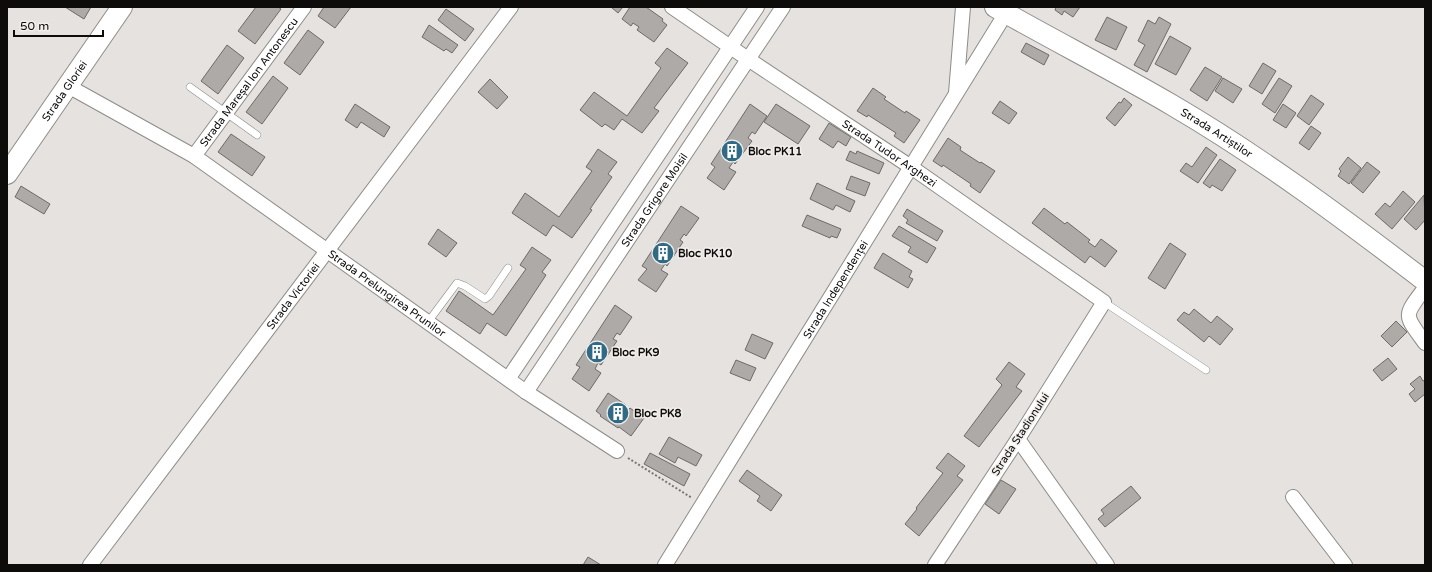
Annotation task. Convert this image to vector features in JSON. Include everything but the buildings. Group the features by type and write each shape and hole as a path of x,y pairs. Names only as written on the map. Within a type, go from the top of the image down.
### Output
{"street":[{"name":"Strada Gloriei","path":"7,174 122,7"},
{"name":"Strada Mareșal Ion Antonescu","path":"194,156 304,7"},
{"name":"Strada Victoriei","path":"90,565 511,7"},
{"name":"Strada Tudor Arghezi","path":"672,7 911,167 1104,302"},
{"name":"Strada Grigore Moisil","path":"508,379 757,7"},
{"name":"Strada Grigore Moisil","path":"526,392 782,7"},
{"path":"955,95 963,7"},
{"name":"Strada Independenței","path":"665,565 955,95 1000,10"},
{"name":"Strada Artiștilor","path":"1000,10 1172,106 1220,135 1350,223 1425,281"},
{"name":"Strada Prelungirea Prunilor","path":"68,86 194,156 526,392 616,451"},
{"path":"1425,288 1410,308 1408,315 1411,323 1425,343"},
{"name":"Strada Stadionului","path":"935,565 1018,439 1104,302"},
{"path":"1018,439 1107,565"},
{"path":"1293,497 1345,565"}],"lane":[{"path":"190,87 257,135"},
{"path":"428,322 457,283 465,286 485,299 489,296 508,268"},
{"path":"1104,302 1206,370"}],"path":[{"path":"616,451 703,504"}],"place":[{"name":"Bloc PK11","path":"732,151"},
{"name":"Bloc PK10","path":"663,253"},
{"name":"Bloc PK9","path":"597,352"},
{"name":"Bloc PK8","path":"618,413"}]}
